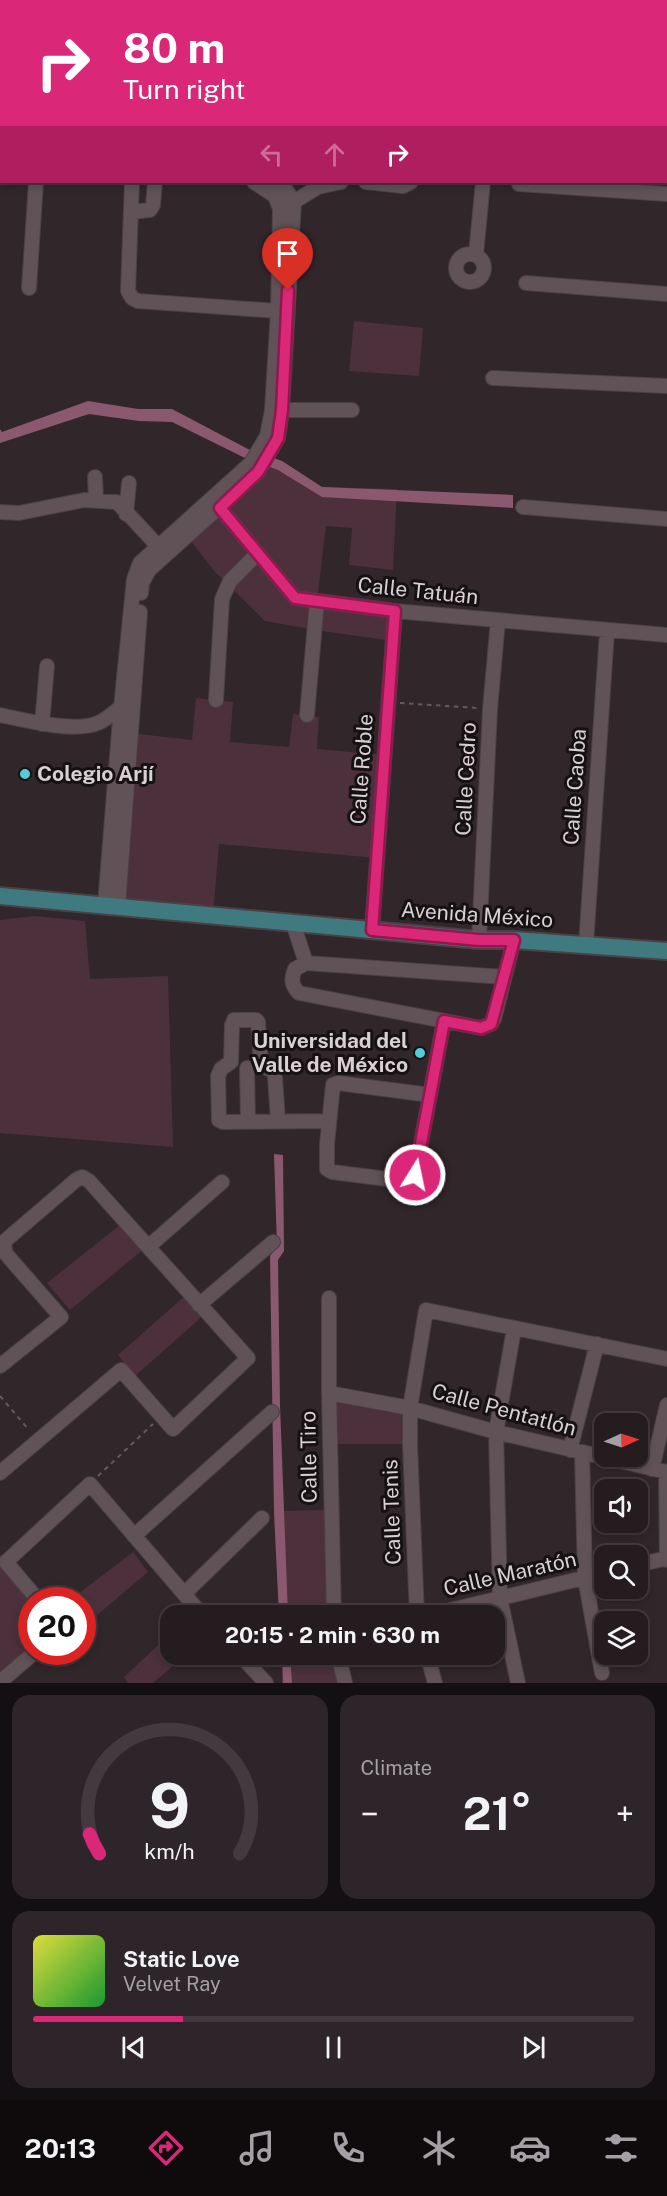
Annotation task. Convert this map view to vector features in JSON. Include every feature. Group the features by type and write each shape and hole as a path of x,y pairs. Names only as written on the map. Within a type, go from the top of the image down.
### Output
{"main road":[{"name":"Avenida México","path":"0,896 479,940 514,940 667,951"}],"street":[{"path":"29,288 36,183"},
{"path":"132,183 128,291 132,298 138,301 278,311"},
{"path":"131,212 150,210 153,205 155,183"},
{"path":"261,183 275,196 280,209 277,410"},
{"path":"111,906 142,583 157,561 216,503 251,463 267,436 277,410 294,202 278,183"},
{"path":"280,209 318,188 337,183"},
{"path":"376,183 404,186 409,183"},
{"path":"476,254 483,183"},
{"path":"519,184 667,194"},
{"path":"526,283 667,294"},
{"path":"493,378 667,386"},
{"path":"277,410 352,410"},
{"path":"95,477 96,500"},
{"path":"126,514 129,483"},
{"path":"0,512 19,513 84,500 117,502 157,546"},
{"path":"111,906 121,707 134,579 140,563 157,546 216,503"},
{"name":"Calle Tatuán","path":"216,503 295,598 395,611 667,635"},
{"path":"523,507 667,519"},
{"path":"216,700 222,599 230,581 258,553"},
{"path":"307,715 317,602"},
{"name":"Calle Roble","path":"372,930 395,611"},
{"name":"Calle Cedro","path":"479,940 490,709 498,620"},
{"name":"Calle Caoba","path":"586,945 607,631"},
{"path":"42,724 47,666"},
{"path":"0,715 42,724 69,726 97,724 121,707"},
{"path":"293,923 306,963"},
{"path":"504,977 306,963 295,969 292,978 293,987 299,993 481,1028 491,1024 504,977 514,940"},
{"path":"231,1062 234,1020 256,1020 259,1026 248,1121"},
{"path":"430,1095 338,1083 333,1085 327,1169 332,1172 404,1181 415,1175 444,1021"},
{"path":"278,1121 273,1071 231,1062 221,1069 218,1076 219,1120 223,1122 329,1121"},
{"path":"0,1366 61,1317 6,1254 4,1246 6,1240 75,1180 82,1178 89,1181 248,1358 173,1430 121,1370 0,1473"},
{"path":"148,1247 222,1182"},
{"path":"200,1305 273,1242"},
{"name":"Calle Tiro","path":"329,1298 334,1605"},
{"name":"Calle Tenis","path":"417,1605 410,1408 426,1310 514,1329"},
{"path":"518,1683 500,1598 496,1432 514,1329 667,1359"},
{"path":"597,1344 576,1451 585,1578 602,1673"},
{"name":"Calle Pentatlón","path":"329,1393 410,1408 496,1432 662,1471"},
{"path":"648,1563 667,1559 662,1471 667,1405"},
{"path":"134,1536 272,1413"},
{"path":"27,1587 6,1562 90,1484 194,1605"},
{"path":"184,1594 262,1518"},
{"name":"Calle Maratón","path":"471,1605 594,1576"},
{"path":"0,1682 19,1665"},
{"path":"250,1665 267,1683"},
{"path":"341,1665 345,1683"},
{"path":"430,1665 435,1683"}],"path":[{"path":"388,702 490,709"},
{"path":"0,1396 38,1440"},
{"path":"90,1484 161,1416"}],"shaded area":[{"path":"354,321 423,328 419,376 349,371"},
{"path":"88,401 138,409 172,409 248,449 282,461 322,487 513,495 513,508 322,497 278,470 243,457 172,422 139,421 89,414 0,443 0,429 2,432"},
{"path":"268,455 282,461 322,487 397,489 393,570 349,565 352,528 326,526 317,601 395,611 393,641 265,621 215,572 186,535"},
{"path":"196,698 233,702 230,742 289,747 293,714 319,717 317,749 384,755 377,858 219,844 213,915 118,906 130,733 192,740"},
{"path":"34,916 85,921 90,979 168,976 173,1147 0,1133 0,920"},
{"path":"274,1154 283,1155 284,1251 278,1260 280,1405 288,1605 279,1605 274,1513 270,1256 277,1246"},
{"path":"125,1221 145,1248 70,1310 47,1283"},
{"path":"186,1295 204,1315 135,1376 118,1355"},
{"path":"329,1393 410,1408 410,1444 330,1444"},
{"path":"324,1510 328,1605 283,1605 283,1511"},
{"path":"133,1552 148,1572 96,1616 96,1587 87,1587"},
{"path":"0,1555 24,1587 18,1587 18,1665 0,1682"},
{"path":"160,1643 160,1665 174,1665 153,1683 128,1683 124,1677"},
{"path":"282,1665 291,1665 292,1683 283,1683"},
{"path":"283,1665 336,1665 341,1683 282,1683"}],"place":[{"name":"Colegio Arjí","path":"25,774"},
{"name":"Universidad del Valle de México","path":"420,1053"}],"route":[{"path":"288,290 282,410 278,438 258,472 220,508 295,598 395,611 372,930 479,940 514,940 491,1024 481,1028 444,1021 415,1175"}]}
